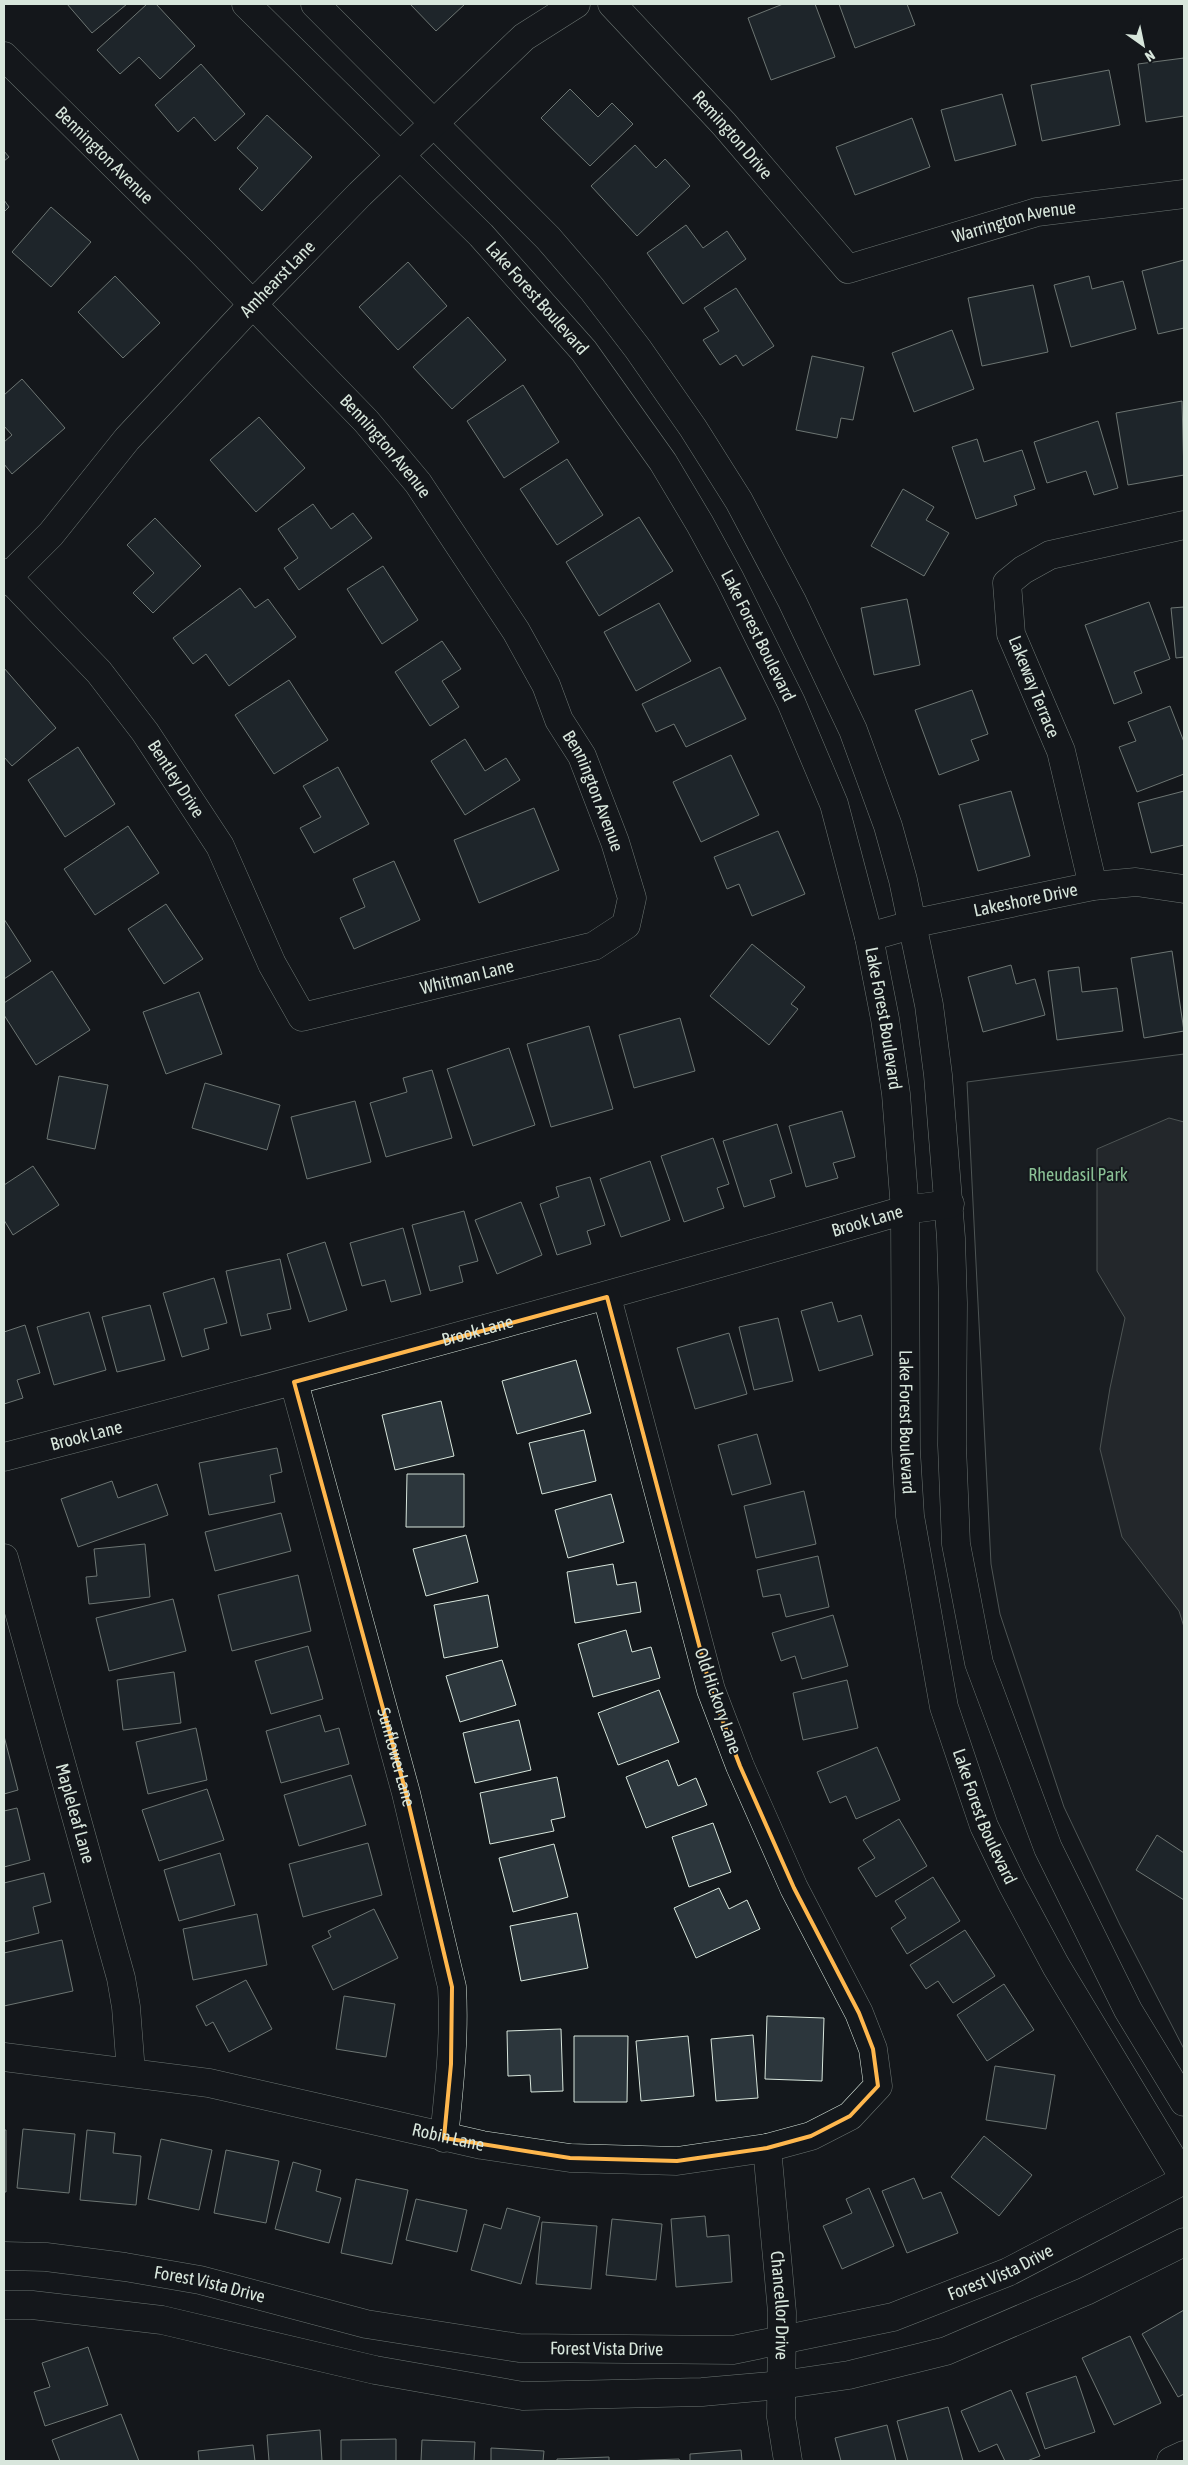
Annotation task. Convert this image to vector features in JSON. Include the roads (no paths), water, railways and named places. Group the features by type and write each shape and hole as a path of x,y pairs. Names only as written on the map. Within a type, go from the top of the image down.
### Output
{"street":[{"name":"Lake Forest Boulevard","path":"246,4 481,235 584,351 663,462 700,524 787,693 834,804 869,937 885,1019 896,1094 905,1210 906,1450 910,1516 944,1707 984,1826 1012,1884 1056,1966 1184,2179"},
{"path":"315,4 520,208 592,289 638,349 693,428 739,501 792,601 853,730 888,826 903,880 929,1005 950,1204 953,1303 952,1445 956,1544 980,1662 1048,1848 1128,2010 1184,2102"},
{"name":"Amhearst Lane","path":"5,577 51,534 128,439 252,304 524,37 576,4"},
{"name":"Remington Drive","path":"612,4 724,124 848,269"},
{"name":"Bennington Avenue","path":"4,56 366,421 412,476 516,631 546,685 559,720 582,756 612,834 632,898 626,925"},
{"name":"Warrington Avenue","path":"848,269 1037,212 1184,194"},
{"name":"Lakeway Terrace","path":"1093,886 1061,750 1011,634 1007,583 1023,570 1050,555 1184,525"},
{"name":"Bentley Drive","path":"5,577 99,672 145,732 220,846 272,964 302,1017"},
{"name":"Lakeshore Drive","path":"869,937 912,925 1093,886 1136,882 1184,889"},
{"name":"Whitman Lane","path":"302,1017 594,946 626,925"},
{"name":"Brook Lane","path":"4,1457 294,1382 607,1297 905,1210 950,1204"},
{"name":"Old Hickory Lane","path":"607,1297 711,1690 740,1766 794,1888 859,2013 873,2049 878,2086"},
{"name":"Sunflower Lane","path":"294,1382 406,1793 452,1987 454,2018 444,2138"},
{"name":"Mapleleaf Lane","path":"4,1558 121,1978 126,2007 131,2072"},
{"name":"Robin Lane","path":"4,2057 209,2083 444,2138 570,2158 676,2162 767,2148 811,2136 850,2116 878,2086"},
{"name":"Chancellor Drive","path":"767,2148 782,2312 781,2416 788,2461"},
{"name":"Forest Vista Drive","path":"4,2256 46,2257 125,2267 200,2280 366,2324 519,2348 732,2350 781,2338 893,2317 1008,2272 1184,2179"},
{"path":"4,2305 32,2306 162,2320 376,2370 523,2396 702,2392 781,2386 849,2375 946,2351 1086,2291 1184,2242"},
{"path":"1171,2461 1184,2455"}],"park label":[{"name":"Rheudasil Park","path":"1078,1175"}]}
